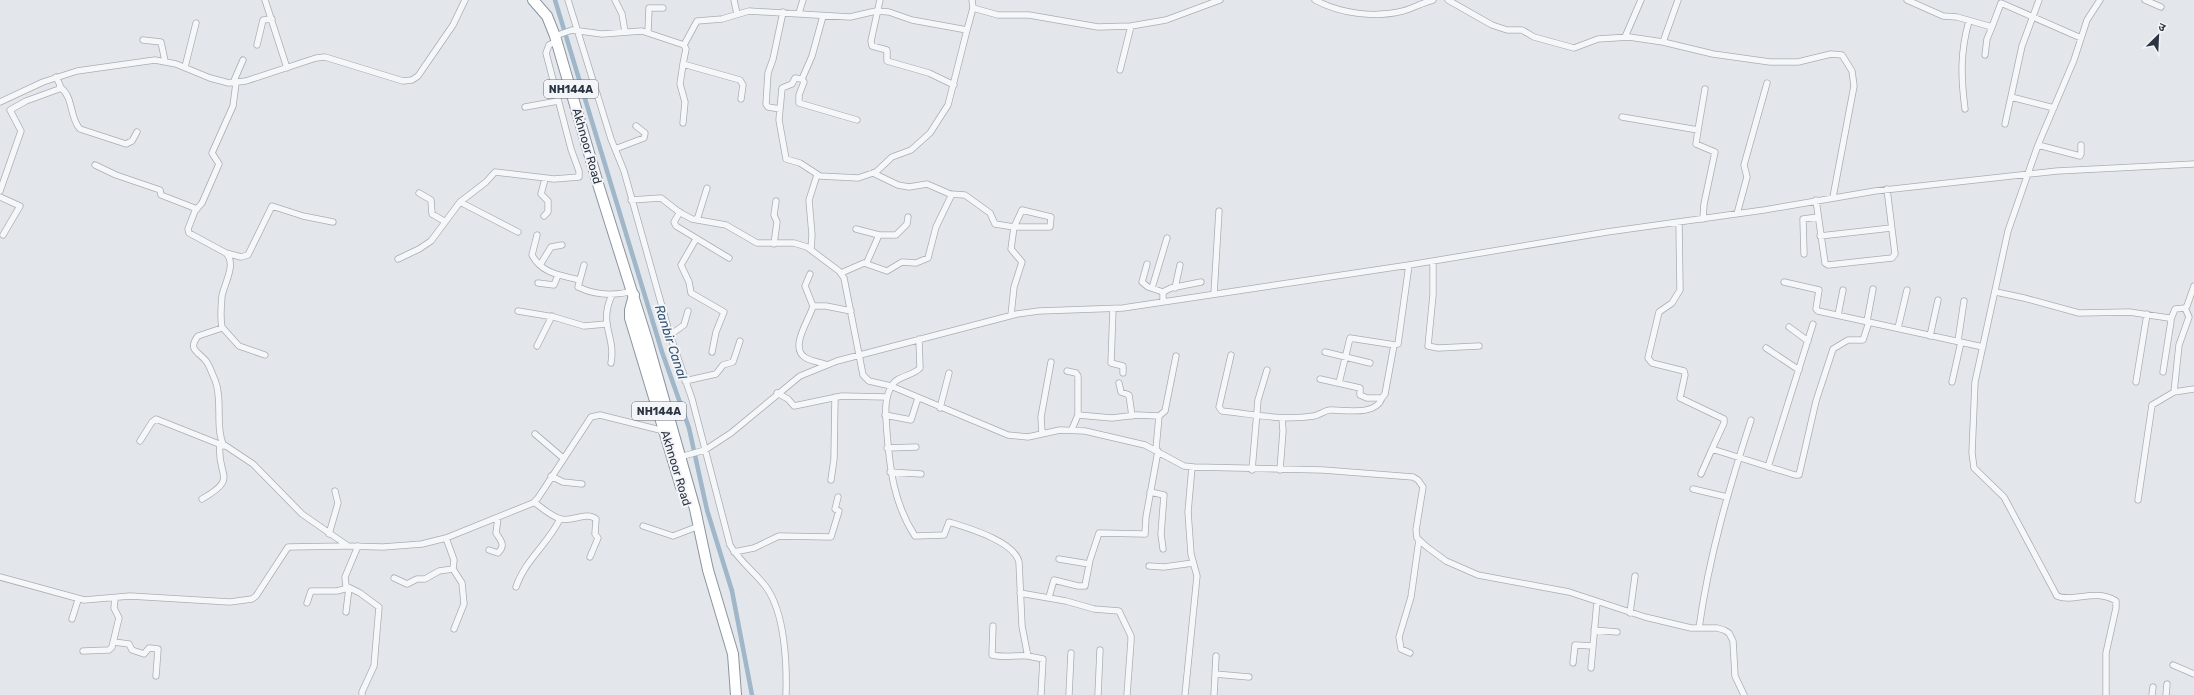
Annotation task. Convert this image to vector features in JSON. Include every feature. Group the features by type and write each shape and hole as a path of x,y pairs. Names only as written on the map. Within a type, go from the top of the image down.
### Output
{"highway":[{"name":"Akhnoor Road","path":"533,0 547,16 558,37 602,198 685,456 708,570 733,654 736,695"},
{"name":"Akhnoor Road","path":"633,293 630,318 688,508 699,525"}],"street":[{"path":"265,0 287,68"},
{"path":"0,102 56,77 92,67 165,61 186,67 210,78 234,83 322,57 395,79 412,80 418,76 454,25 465,0"},
{"path":"568,0 575,30 621,164 670,335 692,399 704,450 730,545 734,552 752,569 772,597 784,644 787,663 786,695"},
{"path":"616,0 622,14 625,32"},
{"path":"734,0 737,14"},
{"path":"799,14 803,0"},
{"path":"880,0 876,11 871,45 887,50 887,61 929,73 954,85"},
{"path":"802,79 795,78 790,85 783,86 780,109 780,129 786,158 800,163 817,175 847,178 862,177 873,173 892,157 911,150 930,133 948,105 973,8 972,0"},
{"path":"973,8 998,16 1029,14 1098,26 1131,26 1166,20 1220,0"},
{"path":"1315,0 1330,7 1373,15 1404,10 1433,0"},
{"path":"1448,0 1492,25 1507,30 1522,30 1534,37 1574,48 1598,39 1625,37 1663,42 1713,54 1770,62 1798,62 1831,54 1842,55 1852,71 1854,86 1833,197"},
{"path":"1625,37 1641,0"},
{"path":"1663,42 1678,0"},
{"path":"1908,0 1943,16 1957,17 1992,27"},
{"path":"2006,124 2022,46 2039,0"},
{"path":"2100,0 2087,20 2054,108 2038,145 2008,231 1996,292 1975,382 1972,445 1974,468 2004,497 2057,596 2065,598 2091,594 2116,601 2116,608 2106,653 2106,695"},
{"path":"2145,0 2161,7"},
{"path":"1985,55 1987,39 2001,2 2081,38"},
{"path":"648,32 649,8 663,8"},
{"path":"682,123 685,102 680,84 686,48 684,45 697,21 722,19 749,10 850,17 876,11 889,12 907,19 967,30"},
{"path":"780,109 768,107 766,104 768,73 773,59 783,12"},
{"path":"823,16 812,56 802,79 804,82 798,100 799,102 857,120"},
{"path":"257,45 263,20 272,19"},
{"path":"1965,109 1961,63 1962,50 1969,21"},
{"path":"186,67 196,23"},
{"path":"1120,70 1131,26"},
{"path":"398,259 419,249 431,241 440,220 460,202 500,172 544,183 576,179 580,175 558,101 546,53 549,45 558,37 575,30 602,34 648,32 684,45"},
{"path":"143,40 162,42 165,61"},
{"path":"243,60 234,83 233,106 212,153 218,162 218,165 188,232 226,253 241,257 248,255 273,205 303,216 333,222"},
{"path":"683,64 740,80 744,85 741,99"},
{"path":"56,77 60,87 66,94 76,124 80,129 126,144 132,141 137,132"},
{"path":"1737,214 1747,177 1744,165 1767,84"},
{"path":"0,192 21,131 10,110 60,87"},
{"path":"1703,219 1704,204 1715,152 1696,144 1704,89"},
{"path":"2011,97 2054,108"},
{"path":"525,108 558,101"},
{"path":"1622,117 1698,130"},
{"path":"615,149 644,138 645,133 636,126"},
{"path":"2038,145 2080,156 2081,145"},
{"path":"685,456 704,450 731,433 777,393 800,376 827,365 1011,315 1038,311 1113,309 1163,302 1409,265 1607,232 1737,214 1887,189 2028,174 2194,164"},
{"path":"95,165 116,175 160,190 161,195 197,209"},
{"path":"873,173 898,186 909,187 927,184 952,194 965,195 990,214 995,224 1014,227 1049,227 1051,219 1022,210 1014,227 1011,250 1022,262 1014,287 1011,315"},
{"path":"811,249 812,227 809,200 817,175"},
{"path":"544,183 541,194 548,200 548,212 544,216"},
{"path":"697,220 707,188"},
{"path":"1816,200 1824,262 1826,264 1892,258 1895,254 1887,189"},
{"path":"419,193 431,200 432,213 440,220"},
{"path":"867,262 887,271 902,262 916,263 928,258 936,227 952,194"},
{"path":"0,197 18,204 20,207 3,235"},
{"path":"631,200 660,198 680,212 697,220 721,223 757,243 794,243 811,249 841,273 851,311 865,379 891,386 940,408 1008,435 1018,437 1072,430 1145,445 1157,450 1175,462 1192,467 1252,470 1371,472 1413,477 1418,480 1423,488 1416,530 1419,540 1411,597 1399,637 1401,650 1410,653"},
{"path":"774,244 777,222 774,214 776,201"},
{"path":"460,202 518,232"},
{"path":"1214,294 1219,211"},
{"path":"680,212 674,225 729,258"},
{"path":"856,229 879,235 896,235 906,224 908,217"},
{"path":"1804,254 1803,219 1818,217"},
{"path":"1680,222 1680,290 1672,303 1659,312 1648,358 1652,363 1684,371 1685,375 1680,398 1724,419 1724,423 1701,474"},
{"path":"1820,236 1891,228"},
{"path":"537,235 532,255 540,265 549,272 579,280"},
{"path":"841,273 867,262 879,235"},
{"path":"1152,288 1167,238"},
{"path":"696,239 681,265 689,282 691,293 724,312 716,332 712,352"},
{"path":"540,265 551,247 562,245"},
{"path":"226,253 229,258 230,269 223,293 221,324 239,346 264,355"},
{"path":"1433,261 1434,289 1428,346 1438,348 1479,346"},
{"path":"1147,264 1142,282 1163,292 1201,282"},
{"path":"584,265 578,286 582,289 612,295 633,293"},
{"path":"1175,288 1180,265"},
{"path":"1231,354 1220,409 1282,418 1316,416 1326,410 1374,408 1379,404 1385,394 1394,345 1398,342 1409,265"},
{"path":"810,274 805,286 813,306 802,333 801,353 807,359 827,365"},
{"path":"538,283 554,285 558,275"},
{"path":"1784,282 1819,290 1817,311 1983,346"},
{"path":"2185,308 2194,286"},
{"path":"1712,449 1795,476 1801,473 1816,401 1833,349 1848,340 1863,340 1868,322 1873,289"},
{"path":"1838,315 1843,290"},
{"path":"1898,328 1907,290"},
{"path":"1163,292 1163,302"},
{"path":"1996,292 2079,313 2147,314 2170,319"},
{"path":"611,363 611,346 606,324 608,305 612,295"},
{"path":"1930,336 1938,300"},
{"path":"1952,382 1960,342 1964,301"},
{"path":"813,306 826,306 851,311"},
{"path":"2163,372 2170,319 2175,309 2185,308"},
{"path":"2174,392 2180,345 2189,317 2189,314 2185,308"},
{"path":"1113,309 1111,363 1123,366 1123,373"},
{"path":"518,311 552,316 584,326 606,324"},
{"path":"670,335 684,325 688,311"},
{"path":"2136,382 2147,314"},
{"path":"537,346 552,316"},
{"path":"202,500 218,490 223,482 222,440 216,383 207,363 197,354 194,346 198,336 221,324"},
{"path":"1768,467 1813,324"},
{"path":"1789,327 1808,341"},
{"path":"1339,383 1350,338 1394,345"},
{"path":"920,339 919,369 895,381 891,386 887,397 885,415 887,448 890,472 900,506 915,536 944,535 948,522 975,530 1002,543 1012,550 1018,558 1022,626 1028,656"},
{"path":"685,381 716,374 724,365 733,362 740,341"},
{"path":"1766,348 1799,370"},
{"path":"1325,352 1370,363"},
{"path":"1078,415 1112,418 1159,416 1165,411 1176,356"},
{"path":"1042,434 1042,417 1051,362"},
{"path":"1252,470 1258,415 1258,400 1267,370"},
{"path":"1067,371 1078,374 1078,415 1072,430"},
{"path":"940,408 949,373"},
{"path":"1320,379 1360,388 1360,395 1367,398 1382,398"},
{"path":"1119,383 1121,392 1128,394 1132,416"},
{"path":"2138,500 2149,410 2155,402 2174,392 2186,392 2194,389"},
{"path":"777,393 788,399 794,406 835,397 887,397"},
{"path":"831,480 834,460 835,397"},
{"path":"885,415 911,420 918,398"},
{"path":"0,577 78,600 130,596 230,602 252,599 261,591 286,548 409,546 446,538 534,502 587,421 594,416 600,415 665,431"},
{"path":"1049,597 1054,580 1078,586 1085,586 1089,564 1099,533 1145,534 1157,450 1159,416"},
{"path":"1280,470 1283,431 1282,418"},
{"path":"140,441 152,422 156,419 222,445 253,464 302,514 348,546"},
{"path":"1699,628 1707,573 1727,497 1752,420"},
{"path":"535,434 563,458"},
{"path":"887,448 916,448"},
{"path":"1185,695 1196,576 1193,563 1188,503 1192,467"},
{"path":"890,472 920,474"},
{"path":"551,476 563,482 582,484"},
{"path":"1693,489 1727,497"},
{"path":"329,534 338,503 335,491"},
{"path":"1150,492 1164,495 1161,534 1163,549"},
{"path":"734,552 754,548 779,536 831,537 839,511 835,509 838,497"},
{"path":"534,502 560,519 585,516 596,519 595,534 598,538 590,557"},
{"path":"489,550 498,553 502,545 502,541 496,533 498,518"},
{"path":"516,587 526,565 551,537 560,519"},
{"path":"643,526 673,536 699,525"},
{"path":"446,538 454,560 453,569 462,583 464,604 454,629"},
{"path":"1419,540 1446,561 1468,571 1497,580 1569,592 1630,613 1699,628 1718,628 1724,630 1732,637 1735,648 1735,676 1744,695"},
{"path":"346,612 348,588 345,577 358,546"},
{"path":"1059,559 1089,564"},
{"path":"1149,566 1166,567 1193,563"},
{"path":"394,578 406,584 417,579 425,579 439,571 453,569"},
{"path":"1630,613 1635,576"},
{"path":"308,603 311,591 337,591 348,588 358,591 379,607 374,666 362,695"},
{"path":"1020,593 1049,597 1094,609 1119,611 1131,636 1127,695"},
{"path":"83,651 109,650 114,642 119,618 114,608 115,598"},
{"path":"72,619 78,600"},
{"path":"1591,668 1597,602"},
{"path":"993,626 992,655 1003,657 1014,654 1043,659 1040,695"},
{"path":"1594,630 1617,632"},
{"path":"114,642 129,644 132,650 144,654 149,648 158,649 156,676"},
{"path":"1573,663 1575,645 1593,646"},
{"path":"1098,695 1100,650"},
{"path":"1069,695 1071,652"},
{"path":"1214,695 1216,656"},
{"path":"2173,665 2194,674"},
{"path":"1215,674 1249,677"},
{"path":"2166,695 2167,684"},
{"path":"2152,695 2153,687"}],"waterway":[{"name":"Ranbir Canal","path":"555,0 662,352 689,428 707,510 732,591 752,695"}]}
